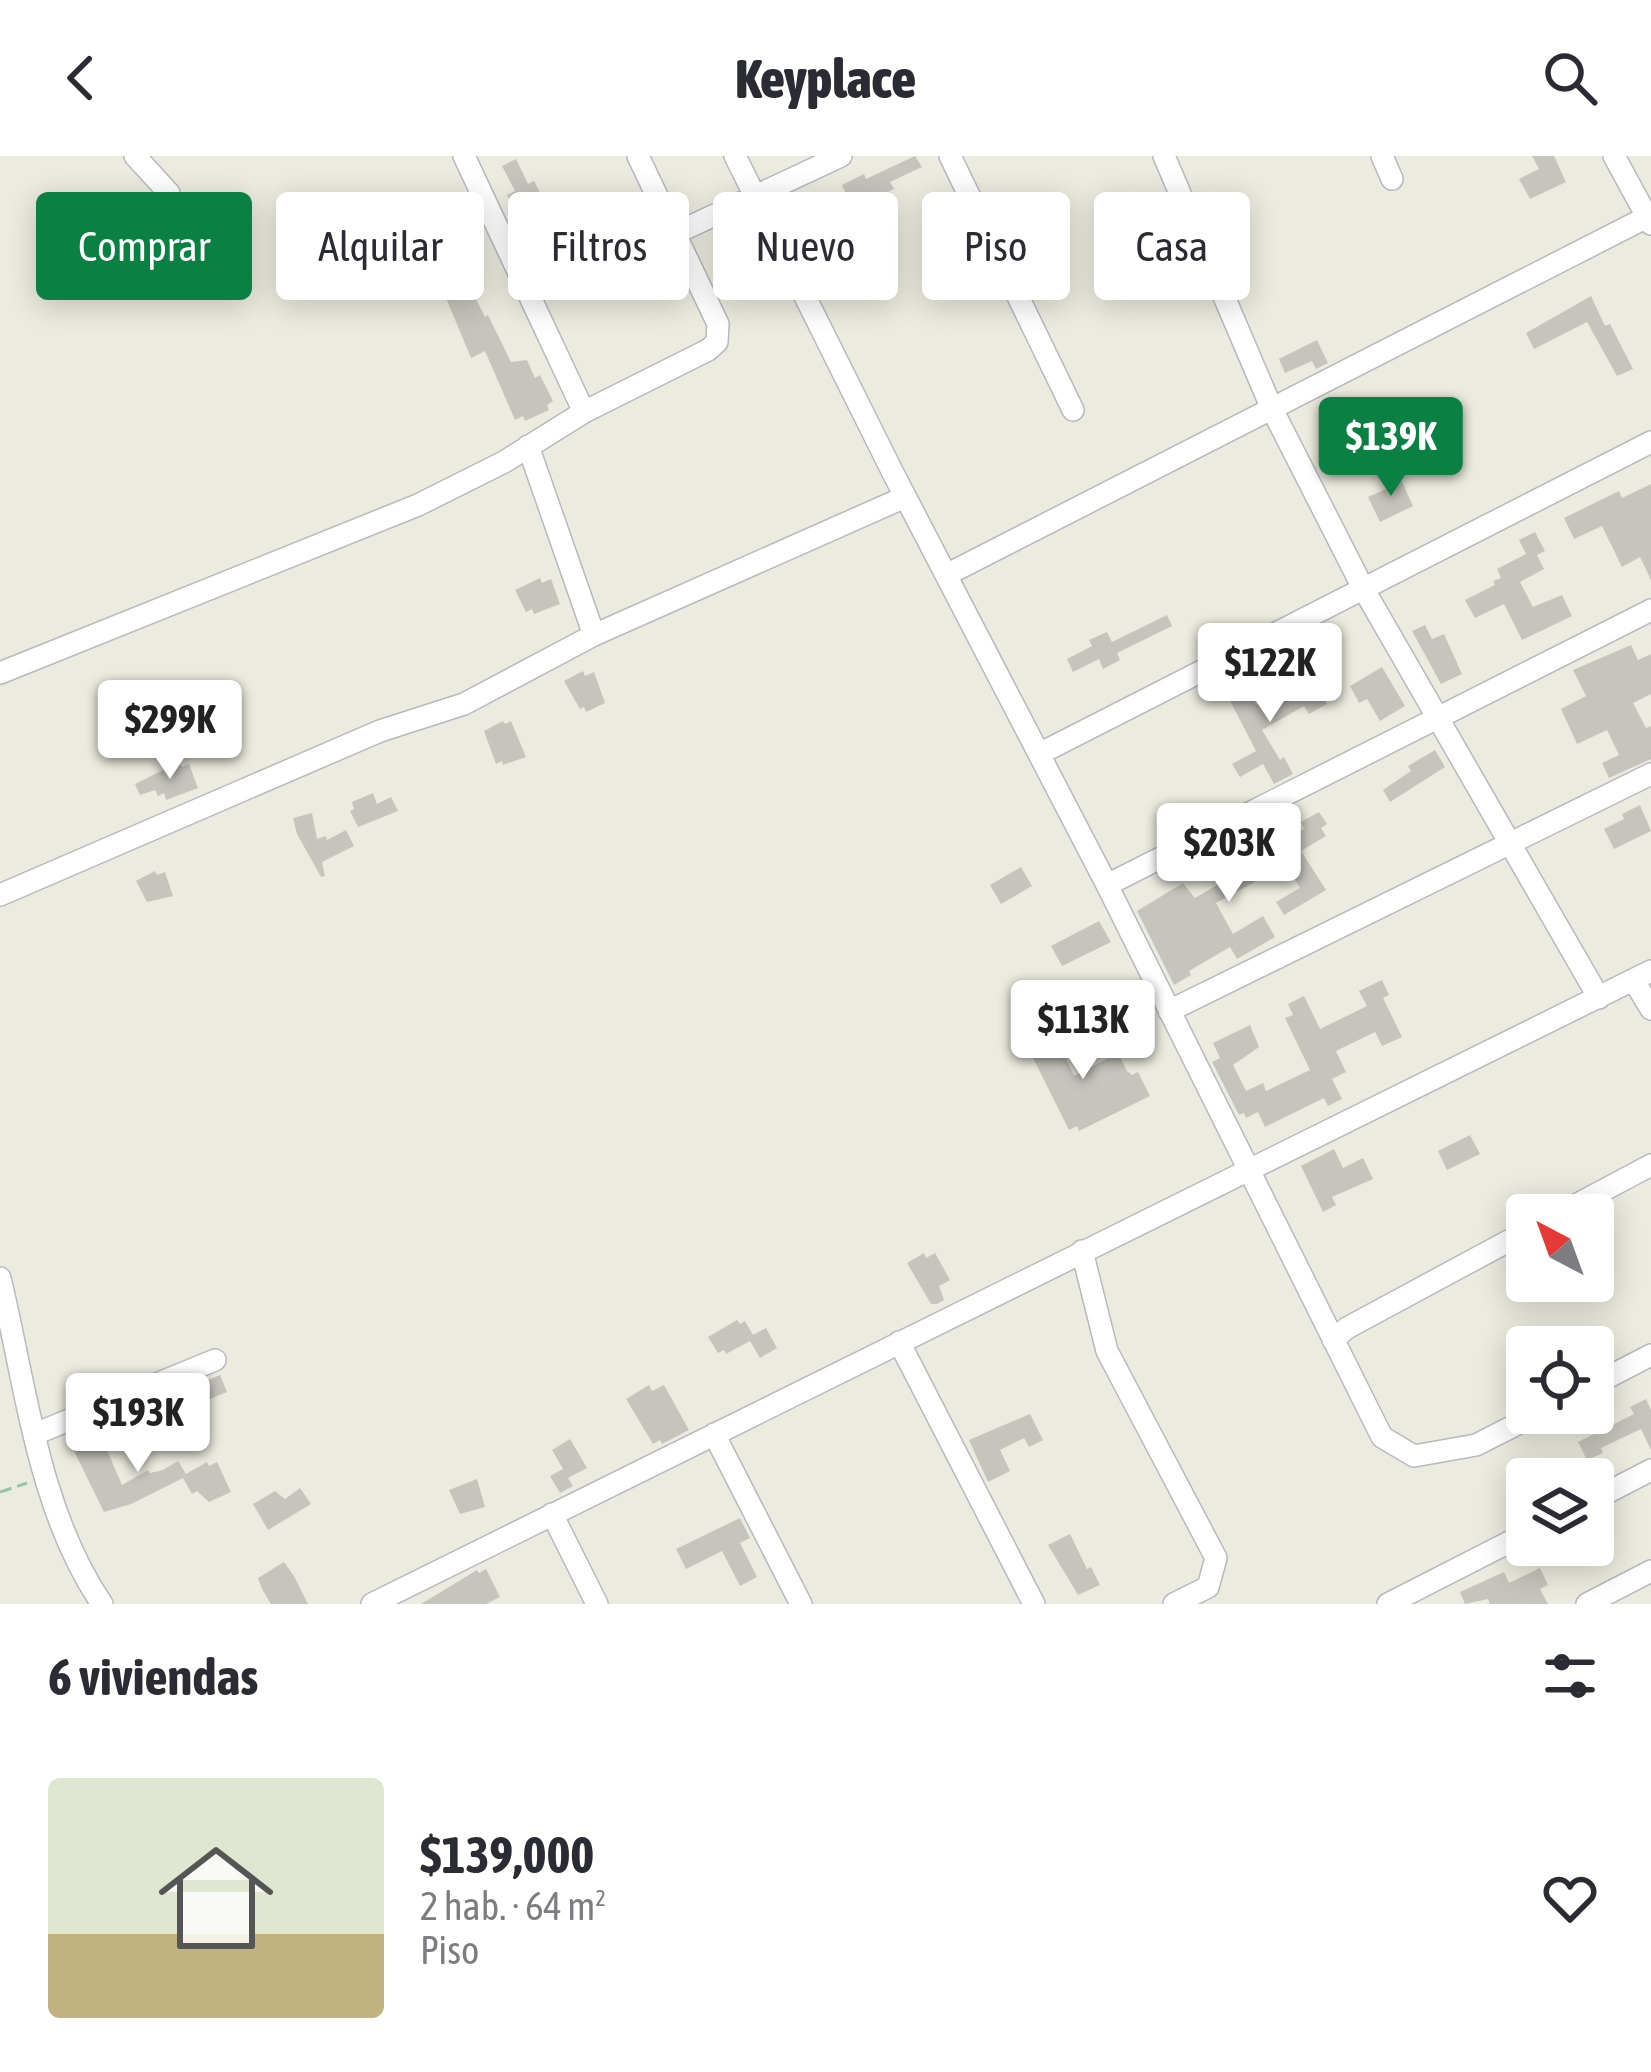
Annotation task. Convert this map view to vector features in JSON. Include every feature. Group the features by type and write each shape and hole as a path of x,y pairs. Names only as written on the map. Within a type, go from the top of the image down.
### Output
{"street":[{"path":"135,156 169,192"},
{"path":"464,156 584,412"},
{"path":"638,156 655,192"},
{"path":"735,156 753,192"},
{"path":"766,192 841,156"},
{"path":"950,156 1073,410"},
{"path":"1164,156 1272,409 1363,588 1599,998"},
{"path":"1382,156 1392,179"},
{"path":"946,575 1650,219 1614,156"},
{"path":"0,673 398,513 476,477 584,412 698,356 717,342 718,324 689,265"},
{"path":"807,300 1107,884 1382,1437 1414,1456 1476,1445 1506,1430"},
{"path":"1039,754 1651,442"},
{"path":"528,446 594,635"},
{"path":"0,896 380,731 464,704 594,635 905,497"},
{"path":"1107,884 1651,610"},
{"path":"1169,1011 1651,774"},
{"path":"380,1602 1642,976 1651,1009"},
{"path":"1596,1194 1651,1165"},
{"path":"1333,1340 1506,1242"},
{"path":"1082,1251 1107,1352 1216,1558 1208,1587 1174,1604"},
{"path":"1,1285 46,1477 102,1604"},
{"path":"899,1342 1034,1604"},
{"path":"1614,1374 1651,1355"},
{"path":"34,1434 215,1360"},
{"path":"714,1434 801,1604"},
{"path":"1614,1488 1651,1470"},
{"path":"552,1514 597,1604"},
{"path":"1388,1604 1428,1595 1506,1546"},
{"path":"1586,1604 1651,1571"}],"path":[{"path":"0,1492 46,1477"}],"building":[{"path":"915,156 922,167 890,182 894,189 888,192 845,192 842,185 864,174 866,179"},
{"path":"1532,156 1554,156 1566,182 1530,199 1519,179 1539,169"},
{"path":"516,159 528,184 534,181 540,192 513,192 502,166"},
{"path":"1591,296 1633,369 1617,376 1587,322 1534,349 1526,333"},
{"path":"447,300 476,300 511,362 527,360 535,378 540,375 553,401 547,405 549,410 525,421 523,416 515,420 485,351 471,358"},
{"path":"1317,340 1328,363 1316,369 1312,361 1285,373 1279,359"},
{"path":"1397,471 1413,506 1380,522 1368,497 1390,487 1385,477"},
{"path":"1651,484 1651,580 1640,557 1622,567 1602,526 1574,539 1564,518 1619,491 1622,498"},
{"path":"1535,532 1545,551 1537,555 1544,569 1520,582 1533,607 1562,595 1572,616 1522,640 1504,604 1475,618 1465,600 1495,585 1493,581 1501,578 1497,569 1526,554 1519,540"},
{"path":"540,578 542,583 551,579 560,604 534,614 532,609 526,612 515,590"},
{"path":"1167,615 1172,626 1117,653 1120,660 1103,669 1099,659 1073,672 1067,659 1092,646 1089,640 1107,632 1112,642"},
{"path":"1425,625 1432,639 1444,634 1462,674 1441,684 1412,631"},
{"path":"1631,645 1638,660 1651,654 1651,694 1633,703 1646,728 1651,726 1651,759 1609,778 1602,763 1619,755 1607,730 1577,744 1561,709 1586,696 1573,670"},
{"path":"1382,667 1405,706 1380,721 1367,699 1359,703 1350,686"},
{"path":"583,671 585,676 594,672 605,703 586,712 564,681"},
{"path":"1315,681 1327,704 1309,714 1304,706 1262,730 1293,774 1274,784 1263,764 1240,777 1232,764 1256,751 1226,693 1242,684 1257,705 1289,687 1293,694"},
{"path":"511,721 526,757 503,765 502,761 496,764 484,731"},
{"path":"1435,750 1445,767 1390,802 1383,790 1411,771 1408,766"},
{"path":"179,762 182,767 189,764 198,788 166,800 164,793 158,796 155,790 140,795 135,784"},
{"path":"373,793 377,804 391,797 398,811 358,827 350,811 352,802"},
{"path":"1640,805 1651,831 1614,849 1604,829"},
{"path":"1319,812 1327,824 1321,828 1326,836 1301,851 1326,890 1284,915 1276,902 1300,888 1286,865 1216,903 1233,934 1263,916 1275,937 1237,959 1230,947 1174,985 1137,911 1183,883 1195,898 1234,881 1229,873 1250,862 1237,839 1253,830 1265,852 1304,829 1301,822"},
{"path":"312,813 317,839 326,836 327,840 346,830 354,846 322,862 325,876 321,877 293,818"},
{"path":"1021,867 1032,886 1001,904 990,885"},
{"path":"155,871 157,875 165,872 173,896 147,902 136,881"},
{"path":"1099,921 1111,942 1062,966 1051,946"},
{"path":"1382,980 1389,995 1383,998 1402,1037 1382,1046 1375,1032 1336,1051 1346,1072 1332,1079 1342,1099 1328,1106 1324,1098 1265,1127 1258,1112 1246,1118 1244,1113 1239,1115 1212,1062 1220,1058 1213,1043 1250,1025 1259,1047 1233,1065 1246,1091 1263,1083 1266,1091 1310,1070 1285,1018 1293,1015 1288,1004 1304,996 1320,1029 1367,1006 1359,991"},
{"path":"1035,1022 1037,1026 1043,1023 1055,1048 1060,1046 1074,1076 1118,1053 1127,1071 1138,1072 1150,1096 1079,1131 1077,1126 1069,1130 1019,1030"},
{"path":"1470,1135 1480,1154 1447,1170 1438,1151"},
{"path":"1334,1149 1343,1168 1363,1158 1373,1179 1332,1197 1336,1205 1323,1212 1301,1166"},
{"path":"924,1253 926,1258 935,1253 950,1280 939,1286 944,1300 937,1304 931,1304 907,1263"},
{"path":"737,1320 745,1321 753,1335 766,1328 777,1348 760,1358 750,1341 726,1354 724,1350 718,1353 708,1337"},
{"path":"220,1375 227,1392 172,1414 174,1423 141,1440 127,1413"},
{"path":"649,1385 652,1391 664,1385 689,1430 662,1444 660,1440 653,1444 626,1399"},
{"path":"1646,1399 1651,1410 1651,1450 1641,1429 1586,1458 1578,1442 1594,1434 1614,1434 1614,1424 1634,1414 1630,1407"},
{"path":"1030,1414 1043,1440 1029,1447 1024,1438 1000,1450 1010,1471 988,1482 969,1440"},
{"path":"96,1425 122,1485 178,1461 186,1474 207,1462 209,1466 217,1462 231,1492 209,1502 197,1491 192,1494 183,1478 104,1512 67,1437"},
{"path":"570,1439 587,1468 568,1478 573,1486 560,1493 550,1476 563,1469 552,1450"},
{"path":"477,1479 485,1507 460,1514 449,1490"},
{"path":"300,1488 311,1504 268,1530 253,1504 275,1491 285,1499"},
{"path":"740,1518 750,1538 740,1543 757,1577 740,1586 722,1551 686,1569 676,1549"},
{"path":"1070,1534 1100,1585 1078,1595 1048,1545"},
{"path":"284,1562 308,1604 271,1604 262,1589 258,1578"},
{"path":"1540,1568 1548,1585 1540,1589 1548,1604 1490,1604 1488,1599 1465,1604 1460,1592 1504,1572 1509,1583"},
{"path":"486,1569 500,1597 486,1604 421,1604 477,1570"}]}
